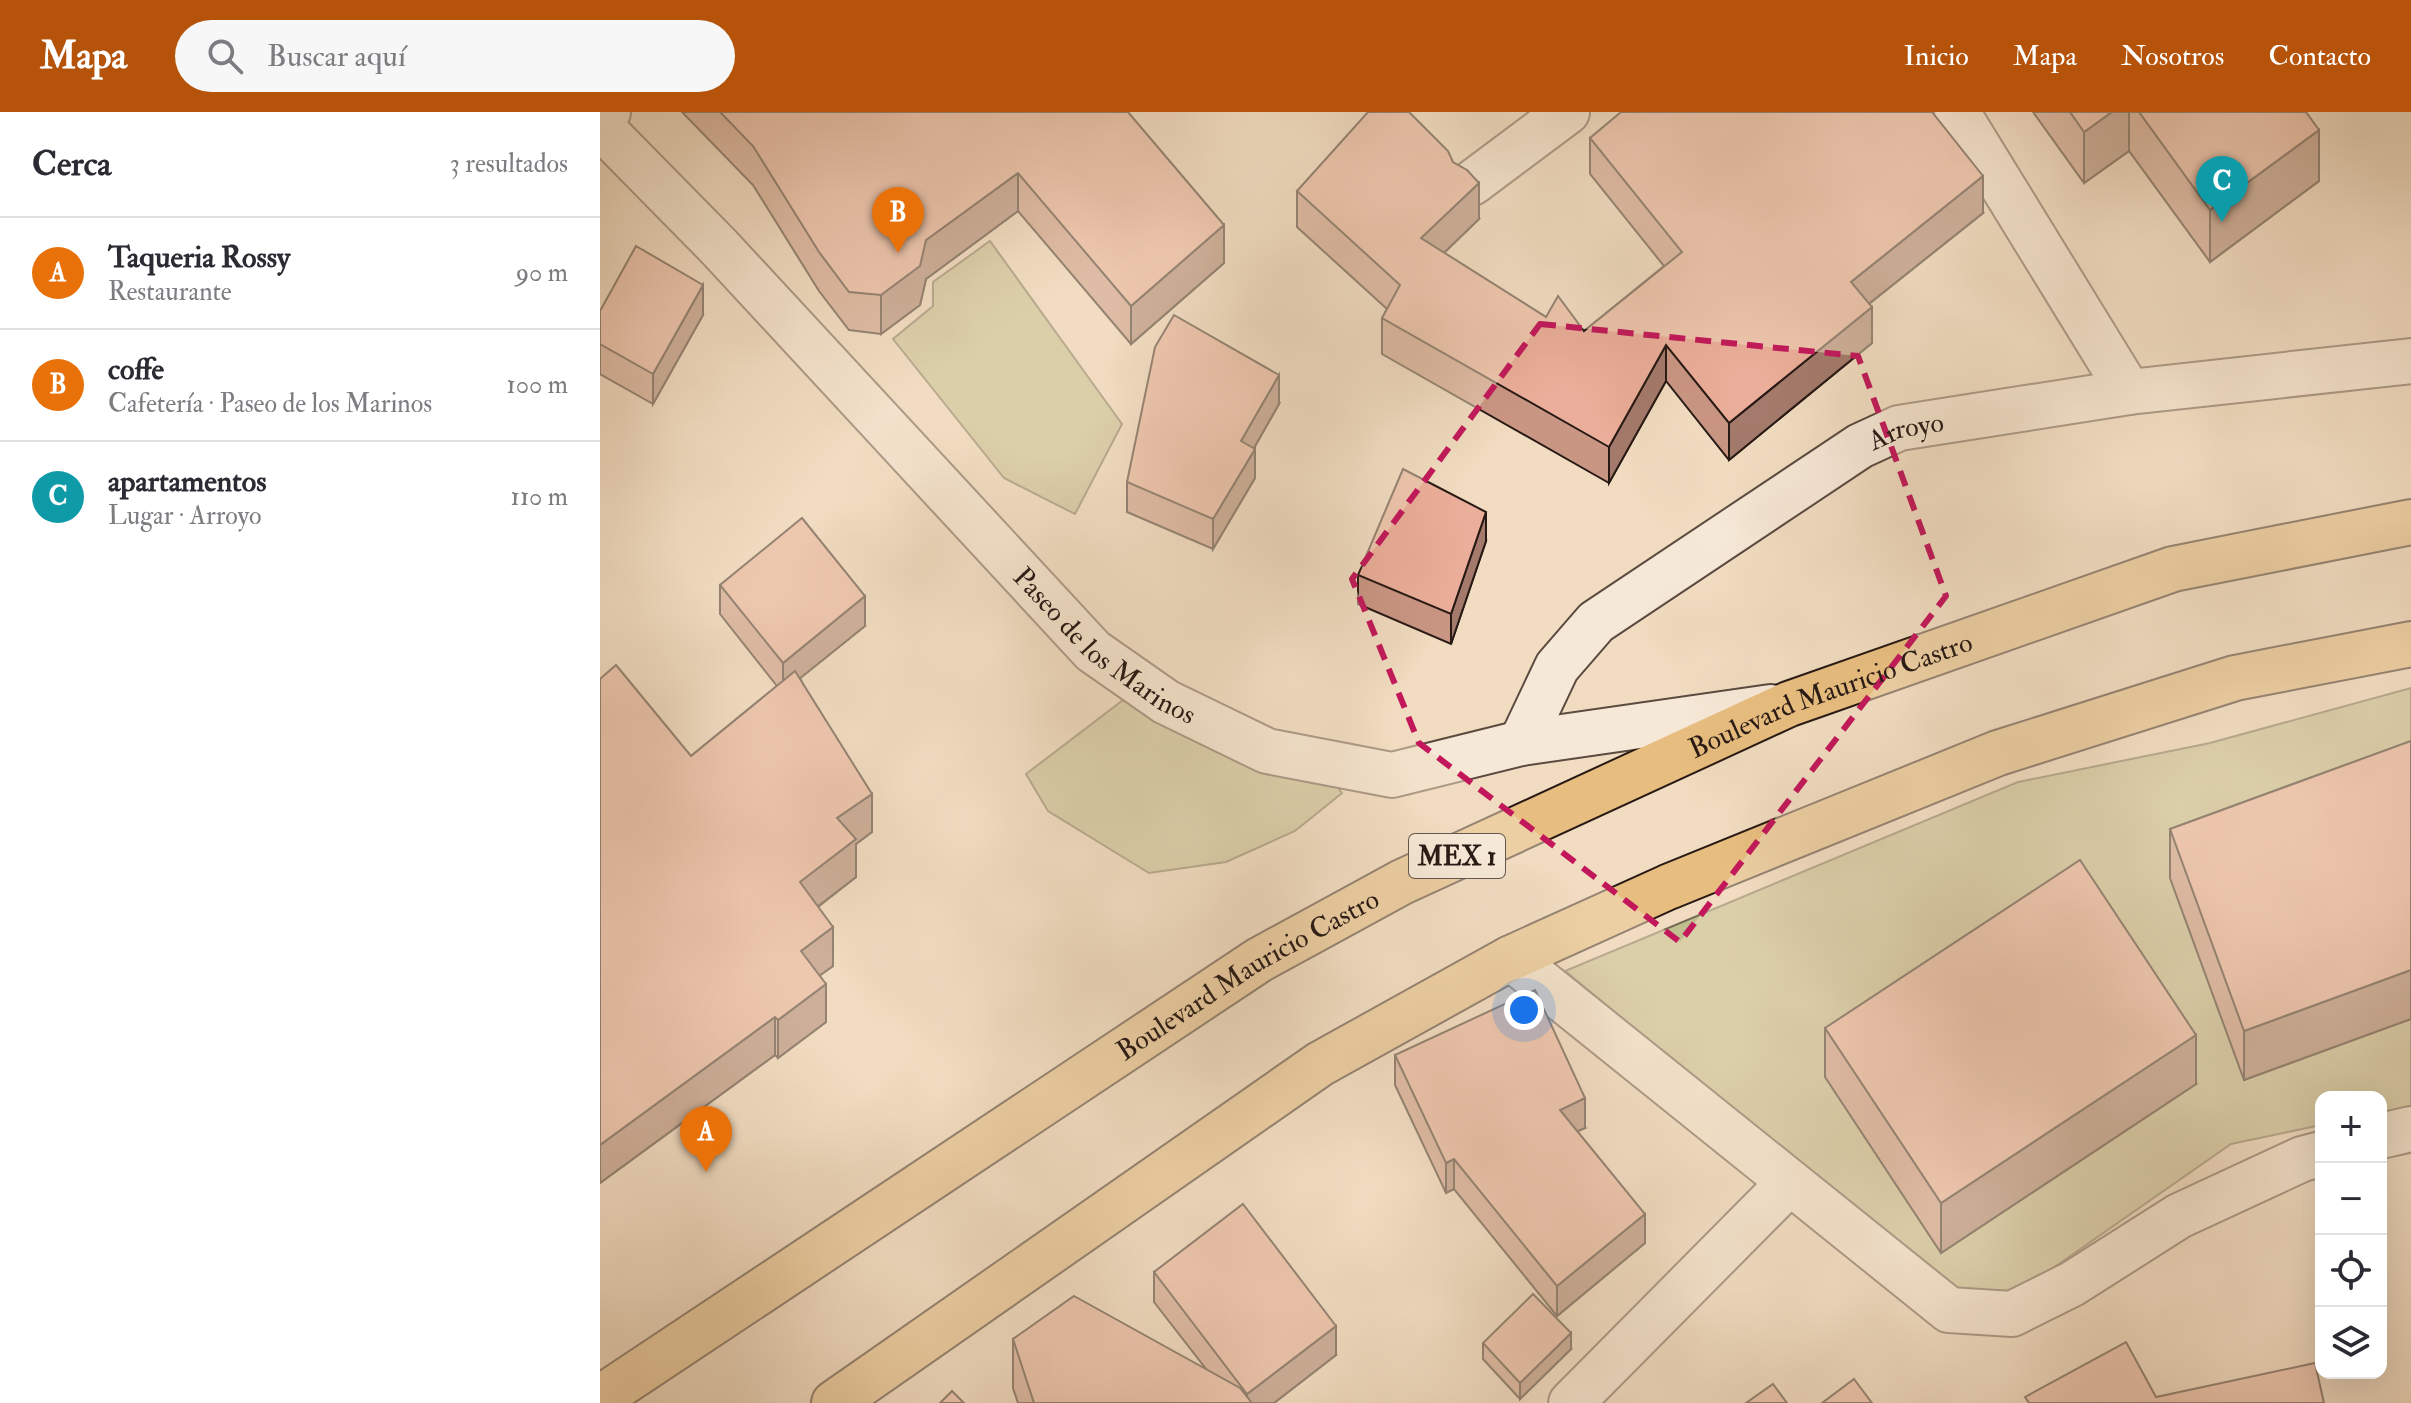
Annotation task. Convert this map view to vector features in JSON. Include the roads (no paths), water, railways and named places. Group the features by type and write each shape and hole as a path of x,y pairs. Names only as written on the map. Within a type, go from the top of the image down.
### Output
{"main road":[{"name":"Boulevard Mauricio Castro","path":"600,1398 1259,960 1402,882 1789,704 2173,569 2411,522"},
{"path":"834,1403 1320,1064 1511,958 1668,887 1998,753 2235,678 2411,644"}],"street":[{"path":"1472,183 1567,112"},
{"path":"1957,112 2129,392"},
{"name":"Paseo de los Marinos","path":"602,124 1093,651 1166,702 1267,751 1392,775 1521,743 1789,704"},
{"name":"Arroyo","path":"1521,743 1557,667 1596,622 1860,446 1899,428 2129,392 2411,361"},
{"path":"1511,958 1949,1310 2012,1314 2072,1284 2179,1216 2315,1156"},
{"path":"2387,1135 2411,1129"},
{"path":"1571,1403 1789,1183"}],"place":[{"name":"apartamentos","path":"2222,222"},
{"name":"coffe","path":"898,253"},
{"name":"Taqueria Rossy","path":"706,1172"}]}
